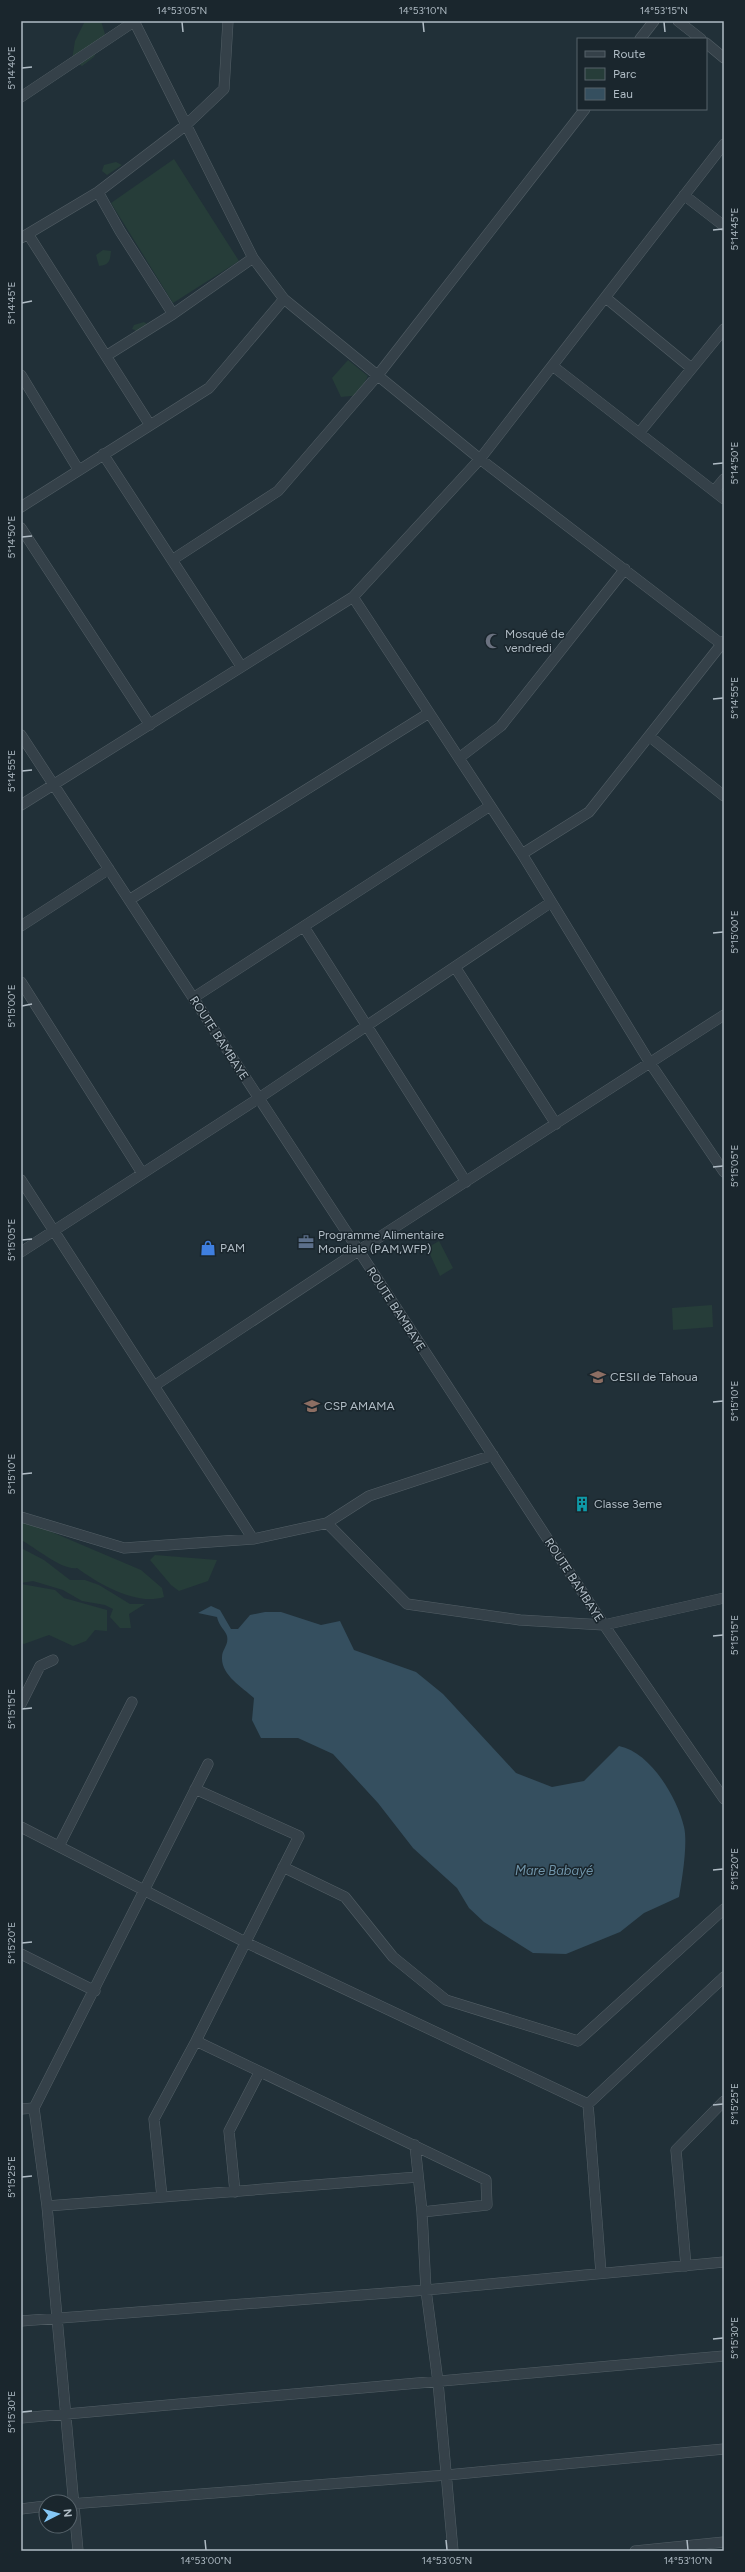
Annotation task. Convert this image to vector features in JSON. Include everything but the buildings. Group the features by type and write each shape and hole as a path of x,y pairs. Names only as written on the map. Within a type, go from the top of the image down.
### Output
{"street":[{"path":"150,425 106,356 25,236 98,192 186,125 224,89 228,21"},
{"path":"641,38 654,21"},
{"path":"678,21 700,38"},
{"path":"21,97 135,22 253,258 284,299 480,459 723,644 589,812 522,854"},
{"path":"707,44 724,58"},
{"path":"172,560 278,491 378,375 584,110"},
{"path":"21,805 353,597 480,459 554,366 724,144"},
{"path":"98,192 120,231 173,314"},
{"path":"684,195 724,226"},
{"path":"106,356 173,314 253,258"},
{"path":"606,298 690,367"},
{"path":"21,507 78,469 209,388 284,299"},
{"path":"639,433 690,367 724,329"},
{"path":"554,366 724,499"},
{"path":"22,377 78,469"},
{"path":"103,454 241,666"},
{"path":"714,491 724,479"},
{"path":"21,528 150,725"},
{"path":"459,758 501,726 625,569"},
{"path":"353,597 522,854 550,903 650,1063 724,1172"},
{"path":"129,900 429,713"},
{"name":"ROUTE BAMBAYE","path":"21,735 604,1625 724,1799"},
{"path":"649,736 724,796"},
{"path":"193,998 490,806"},
{"path":"21,926 109,869"},
{"path":"21,1252 259,1098 550,903"},
{"path":"304,927 466,1182"},
{"path":"454,967 556,1124"},
{"path":"21,982 142,1173"},
{"path":"154,1386 358,1251 724,1015"},
{"path":"21,1180 253,1539"},
{"path":"21,1517 124,1548 253,1539 326,1523 369,1496 492,1455"},
{"path":"21,1525 32,1520"},
{"path":"326,1523 407,1604 520,1620 604,1625 724,1599"},
{"path":"21,1704 40,1666 53,1660"},
{"path":"59,1846 132,1702"},
{"path":"71,2494 48,2206 34,2108 95,1991 208,1764"},
{"path":"162,2197 154,2119 247,1943 299,1836 195,1789"},
{"path":"21,1828 247,1943 588,2104"},
{"path":"283,1867 345,1897 393,1957 446,2000 578,2041 724,1909"},
{"path":"21,1954 95,1991"},
{"path":"588,2104 724,1977"},
{"path":"196,2041 259,2073 415,2145 486,2180 488,2205 422,2212"},
{"path":"235,2192 229,2131 259,2073"},
{"path":"686,2266 676,2150 724,2101"},
{"path":"588,2104 601,2273"},
{"path":"21,2110 34,2108"},
{"path":"415,2145 422,2212 426,2290 438,2382 453,2551"},
{"path":"48,2206 418,2177"},
{"path":"21,2321 426,2290 724,2262"},
{"path":"21,2418 724,2356"},
{"path":"78,2504 447,2475 724,2449"},
{"path":"21,2509 38,2507"},
{"path":"76,2534 78,2551"},
{"path":"635,2551 724,2542"}],"green space":[{"path":"85,21 101,21 105,34 94,57 82,66 72,60 75,41"},
{"path":"174,159 239,261 173,303 111,203"},
{"path":"116,162 122,165 107,175 102,171 104,165"},
{"path":"103,250 111,251 110,259 107,263 99,266 96,255"},
{"path":"144,322 147,324 147,330 136,334 135,330 132,329 134,325"},
{"path":"348,360 368,376 360,391 361,395 341,397 332,378"},
{"path":"439,1241 453,1268 440,1276 427,1248"},
{"path":"712,1305 713,1327 673,1330 672,1308"},
{"path":"21,1519 141,1570 162,1588 164,1597 142,1599 130,1596 107,1587 77,1568 71,1568 57,1563 21,1540"},
{"path":"21,1548 44,1560 70,1580 85,1580 99,1585 130,1604 145,1604 129,1614 131,1628 120,1628 110,1617 113,1609 105,1605 82,1601 63,1590 33,1581 21,1583"},
{"path":"155,1555 217,1560 208,1581 179,1591 171,1585 150,1560"},
{"path":"21,1584 55,1590 64,1598 107,1610 107,1631 95,1630 86,1641 73,1646 49,1635 24,1644 21,1643"}],"water":[{"name":"Mare Babayé","path":"211,1606 220,1610 231,1629 238,1629 250,1615 265,1612 281,1612 321,1625 340,1621 354,1650 416,1672 443,1694 516,1773 552,1787 584,1781 619,1746 630,1750 651,1766 669,1790 684,1827 684,1862 679,1897 644,1913 620,1932 566,1954 533,1953 484,1922 469,1908 457,1888 413,1848 378,1803 333,1754 298,1738 261,1738 252,1720 254,1698 233,1680 225,1669 222,1654 227,1642 226,1634 217,1617 198,1613"}],"place":[{"name":"Mosqué de vendredi","path":"493,641"},
{"name":"Programme Alimentaire Mondiale (PAM,WFP)","path":"306,1242"},
{"name":"PAM","path":"208,1248"},
{"name":"CESII de Tahoua","path":"598,1377"},
{"name":"CSP AMAMA","path":"312,1406"},
{"name":"Classe 3eme","path":"582,1504"}]}
